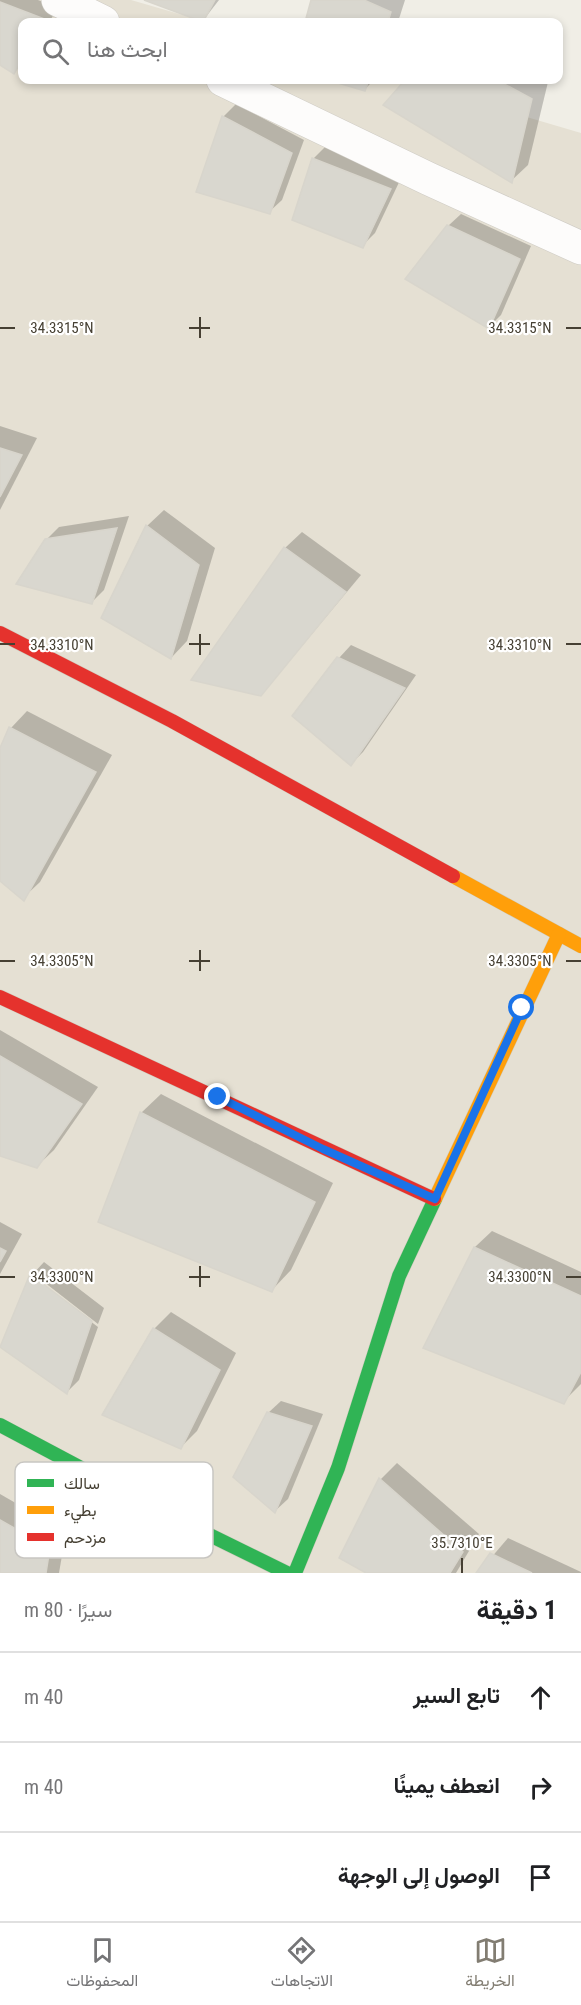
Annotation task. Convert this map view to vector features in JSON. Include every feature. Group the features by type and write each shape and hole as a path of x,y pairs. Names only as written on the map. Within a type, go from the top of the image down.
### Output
{"street":[{"path":"58,0 96,18"},
{"path":"231,84 429,179 581,248"},
{"path":"0,633 172,722 581,946"},
{"path":"295,1573 338,1468 399,1276 559,934"},
{"path":"0,997 127,1054 323,1149 435,1199"},
{"path":"0,1425 70,1462"},
{"path":"213,1537 287,1573"}],"shaded area":[{"path":"0,0 131,0 193,18 18,18 18,84 414,84 581,133 581,1573 0,1573"}],"building":[{"path":"144,0 215,0 205,18 192,18"},
{"path":"311,0 364,0 391,12 389,18 306,18"},
{"path":"0,2 42,18 18,18 18,67 14,74 0,65"},
{"path":"341,84 368,84 365,91"},
{"path":"401,84 504,84 532,99 512,183 383,105"},
{"path":"222,116 292,153 270,214 196,192"},
{"path":"312,158 391,189 363,248 292,220"},
{"path":"447,225 520,259 489,329 405,279"},
{"path":"0,448 22,455 0,497"},
{"path":"146,525 199,565 171,659 101,618"},
{"path":"117,528 92,604 16,584 45,539"},
{"path":"284,547 346,592 261,696 191,680"},
{"path":"337,657 405,688 351,766 292,716"},
{"path":"9,727 96,772 24,901 0,881 0,748"},
{"path":"0,1056 82,1104 37,1168 0,1156"},
{"path":"140,1112 315,1202 272,1292 98,1222"},
{"path":"474,1247 581,1296 581,1372 564,1404 423,1348"},
{"path":"0,1248 6,1251 0,1262"},
{"path":"30,1274 92,1321 67,1394 0,1347"},
{"path":"153,1328 220,1370 181,1449 102,1415"},
{"path":"267,1412 312,1426 275,1513 233,1477"},
{"path":"379,1478 463,1552 450,1573 366,1573 339,1558"},
{"path":"0,1520 15,1528 15,1558 48,1558 46,1573 0,1573"},
{"path":"490,1553 532,1573 476,1573"}],"traffic: fast":[{"path":"295,1573 338,1468 399,1276 435,1199"},
{"path":"0,1425 70,1462"},
{"path":"213,1537 287,1573"}],"traffic: slow":[{"path":"453,876 581,946"},
{"path":"435,1199 559,934"}],"traffic: jam":[{"path":"0,633 172,721 453,876"},
{"path":"0,997 434,1199"}],"route":[{"path":"218,1097 323,1149 435,1199 522,1008"}]}
